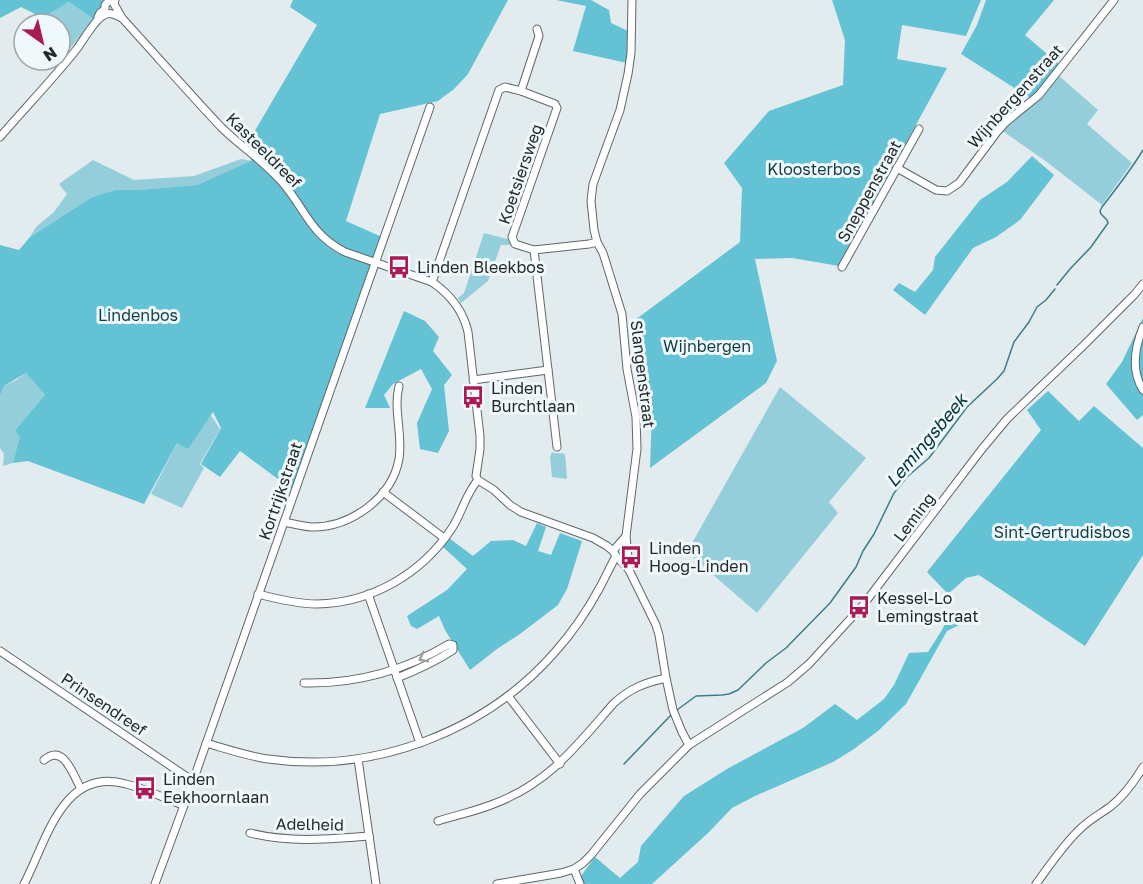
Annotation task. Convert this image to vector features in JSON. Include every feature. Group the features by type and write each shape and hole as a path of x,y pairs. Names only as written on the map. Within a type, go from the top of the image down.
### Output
{"street":[{"name":"Slangenstraat","path":"632,0 628,74 620,110 593,184 594,230 622,314 627,369 638,427 626,536 629,570 656,625 674,714 689,745"},
{"name":"Wijnbergenstraat","path":"897,168 936,190 947,190 959,183 1005,122 1034,100 1114,0"},
{"name":"Kasteeldreef","path":"111,6 222,128 272,171 318,233 333,246 432,282 456,303 468,332 480,436 476,476 478,480"},
{"path":"0,137 51,79 94,25 100,13 111,6"},
{"path":"432,282 499,90 505,87 521,91 539,36 537,29"},
{"name":"Koetsiersweg","path":"521,91 555,104 557,108 512,237 515,244 534,250"},
{"name":"Kortrijkstraat","path":"155,884 430,106"},
{"name":"Sneppenstraat","path":"842,267 919,129"},
{"path":"557,447 534,250 597,242"},
{"name":"Leming","path":"574,869 591,855 640,794 689,745 788,682 808,664 864,604 1007,419 1143,284"},
{"path":"1143,327 1135,360 1137,378 1143,390"},
{"path":"473,380 548,370"},
{"path":"284,522 313,527 335,523 362,513 383,492 398,461 400,433 396,397 399,386"},
{"path":"258,594 279,600 315,604 342,602 384,588 417,567 432,554 459,516 472,487 478,480 521,512 593,538 614,554 629,570"},
{"path":"383,492 444,538"},
{"path":"206,743 251,756 315,762 358,759 387,753 445,734 483,714 544,665 576,625 598,590 614,554 626,536"},
{"path":"368,594 420,743"},
{"path":"304,683 345,681 394,670 418,661 449,644 453,645 453,650 445,655 397,678"},
{"name":"Prinsendreef","path":"0,651 193,780"},
{"path":"438,821 474,811 529,787 560,764 619,699 646,682 666,678"},
{"path":"508,696 560,764"},
{"path":"44,760 49,756 62,757 81,789"},
{"path":"358,759 376,884"},
{"path":"1036,884 1080,829 1126,793 1143,767"},
{"path":"24,884 56,815 81,789 94,783 110,781 125,783 183,805"},
{"name":"Adelheid","path":"250,833 265,837 323,840 369,836"},
{"path":"497,884 574,869 580,884"}],"shaded area":[{"path":"69,2 93,19 72,46 72,12 53,12"},
{"path":"1058,75 1098,110 1087,124 1132,163 1102,205 1001,130"},
{"path":"241,159 252,161 197,185 115,190 92,197 30,237 36,227 54,212 67,194 59,184 93,160 134,180 194,176"},
{"path":"484,233 511,240 513,245 501,245 488,281 461,303 458,298 464,293"},
{"path":"26,373 45,395 15,430 21,437 13,463 3,466 4,454 0,448 0,396 4,386"},
{"path":"780,387 866,458 829,502 838,513 757,613 687,552"},
{"path":"210,414 220,429 200,464 204,468 182,508 151,494 177,443 187,448"},
{"path":"552,452 565,454 567,479 552,477 550,457"}],"green space":[{"path":"0,0 106,0 93,19 69,2 53,12 31,12 21,7 0,18"},
{"name":"Lindenbos","path":"293,0 508,0 468,74 454,89 438,101 380,114 346,221 382,237 294,491 240,451 220,477 201,464 221,428 213,412 188,449 177,443 144,504 28,461 13,463 20,437 15,430 45,395 26,373 4,386 0,396 0,245 19,250 30,237 92,197 115,190 197,185 251,161 246,146 317,25 290,7"},
{"path":"556,0 591,0 609,10 611,23 628,31 627,63 573,51 586,6"},
{"path":"832,0 981,0 966,36 902,25 897,59 947,68 839,266 792,258 755,259 777,361 766,383 650,468 652,411 635,320 740,242 742,188 724,163 769,111 843,85 845,40"},
{"path":"986,0 1054,0 1025,35 1060,65 1032,99 961,54 977,25"},
{"path":"1032,156 1054,175 1020,220 996,237 973,248 925,315 893,290 899,283 915,292 933,270 935,257 980,200 1007,182"},
{"path":"404,311 425,321 439,337 433,351 452,375 444,385 449,431 438,453 420,449 417,423 432,389 421,369 393,384 384,395 390,408 365,408"},
{"path":"1143,318 1143,415 1137,420 1106,384 1122,362"},
{"name":"Sint-Gertrudisbos","path":"1048,391 1079,421 1094,406 1143,448 1143,555 1085,646 979,575 966,578 948,594 927,572 1041,430 1027,410"},
{"path":"537,523 546,527 538,551 551,555 560,533 582,541 567,589 558,605 470,670 439,616 417,629 411,626 407,616 447,590 467,569 443,547 449,538 473,556 491,541 513,540 526,546"},
{"path":"957,620 959,625 947,631 906,704 878,731 854,749 833,762 732,808 652,884 583,884 578,880 595,857 620,878 638,862 641,846 684,796 727,769 803,728 835,704 857,720 884,699 894,685 909,653 928,652 946,622"}],"waterway":[{"name":"Lemingsbeek","path":"1057,285 1091,247 1108,223 1100,211 1143,150"},
{"name":"Lemingsbeek","path":"677,710 696,696 722,695 738,690 766,663 786,648 830,603 856,567 894,493 908,476 929,458 967,407 1004,371 1014,342 1037,307 1055,289"},
{"name":"Lemingsbeek","path":"624,764 671,715"}],"place":[{"name":"Linden Bleekbos","path":"399,267"},
{"name":"Linden Burchtlaan","path":"473,397"},
{"name":"Linden Hoog-Linden","path":"631,557"},
{"name":"Kessel-Lo Lemingstraat","path":"859,607"},
{"name":"Linden Eekhoornlaan","path":"145,788"}],"park label":[{"name":"Kloosterbos","path":"814,169"},
{"name":"Wijnbergen","path":"707,346"}]}
